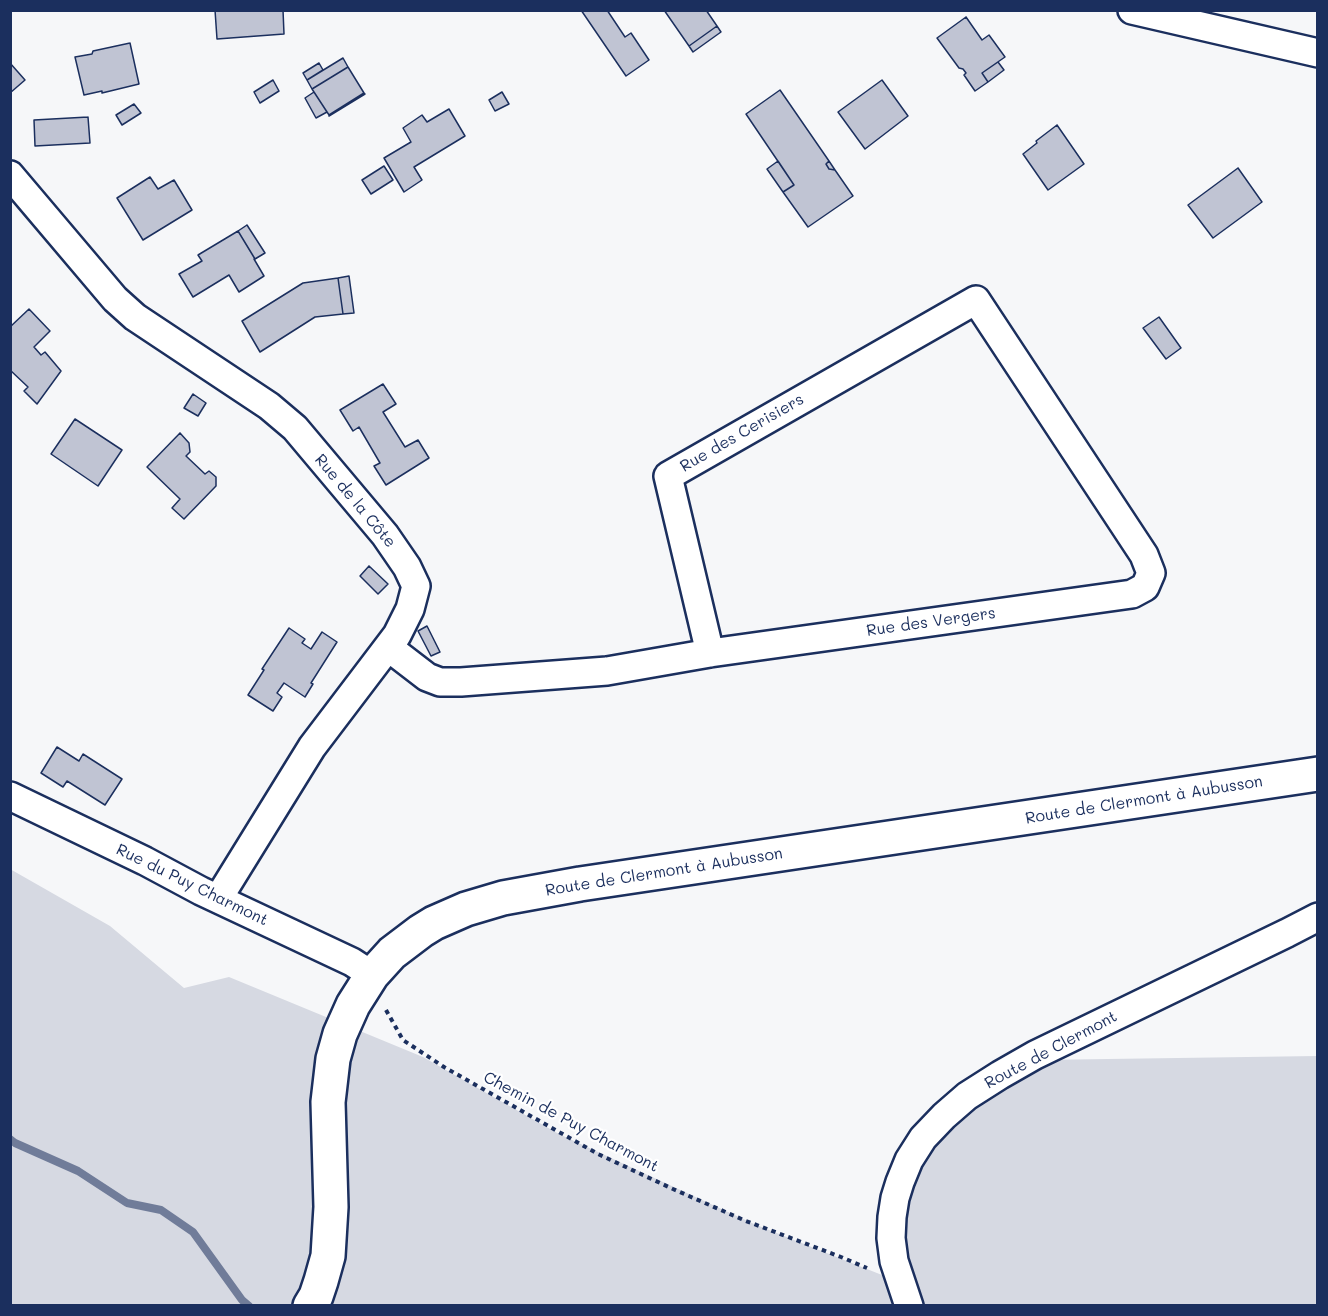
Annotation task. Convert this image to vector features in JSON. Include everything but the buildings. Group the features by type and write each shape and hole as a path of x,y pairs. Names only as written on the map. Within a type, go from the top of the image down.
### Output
{"main road":[{"name":"Route de Clermont à Aubusson","path":"310,1305 316,1296 328,1256 331,1207 328,1102 333,1059 340,1034 353,1005 372,975 399,947 434,923 466,909 522,894 580,884 1317,774"}],"street":[{"path":"1132,10 1317,53"},
{"name":"Rue de la Côte","path":"10,175 116,300 135,317 269,406 295,428 385,535 407,567 416,586 410,609 397,635 312,747 218,899"},
{"name":"Rue des Vergers","path":"388,647 426,677 440,682 607,671 710,653 1132,594 1145,587 1151,573 1144,555 976,300"},
{"name":"Rue des Cerisiers","path":"710,653 668,476 976,300"},
{"name":"Rue du Puy Charmont","path":"10,796 218,899 352,962 372,975"},
{"name":"Route de Clermont","path":"905,1294 894,1262 891,1238 895,1198 909,1160 923,1138 944,1116 968,1096 1035,1055 1317,917"}],"path":[{"name":"Chemin de Puy Charmont","path":"372,975 384,1006 403,1040 444,1067 598,1154 746,1221 841,1257 905,1294"}],"shaded area":[{"path":"10,869 110,926 184,988 229,977 423,1057 559,1134 754,1224 902,1283 893,1234 920,1137 1038,1060 1317,1056 1317,1305 11,1305"}],"waterway":[{"path":"10,1139 78,1171 127,1203 161,1210 193,1232 242,1300 249,1306"}]}
